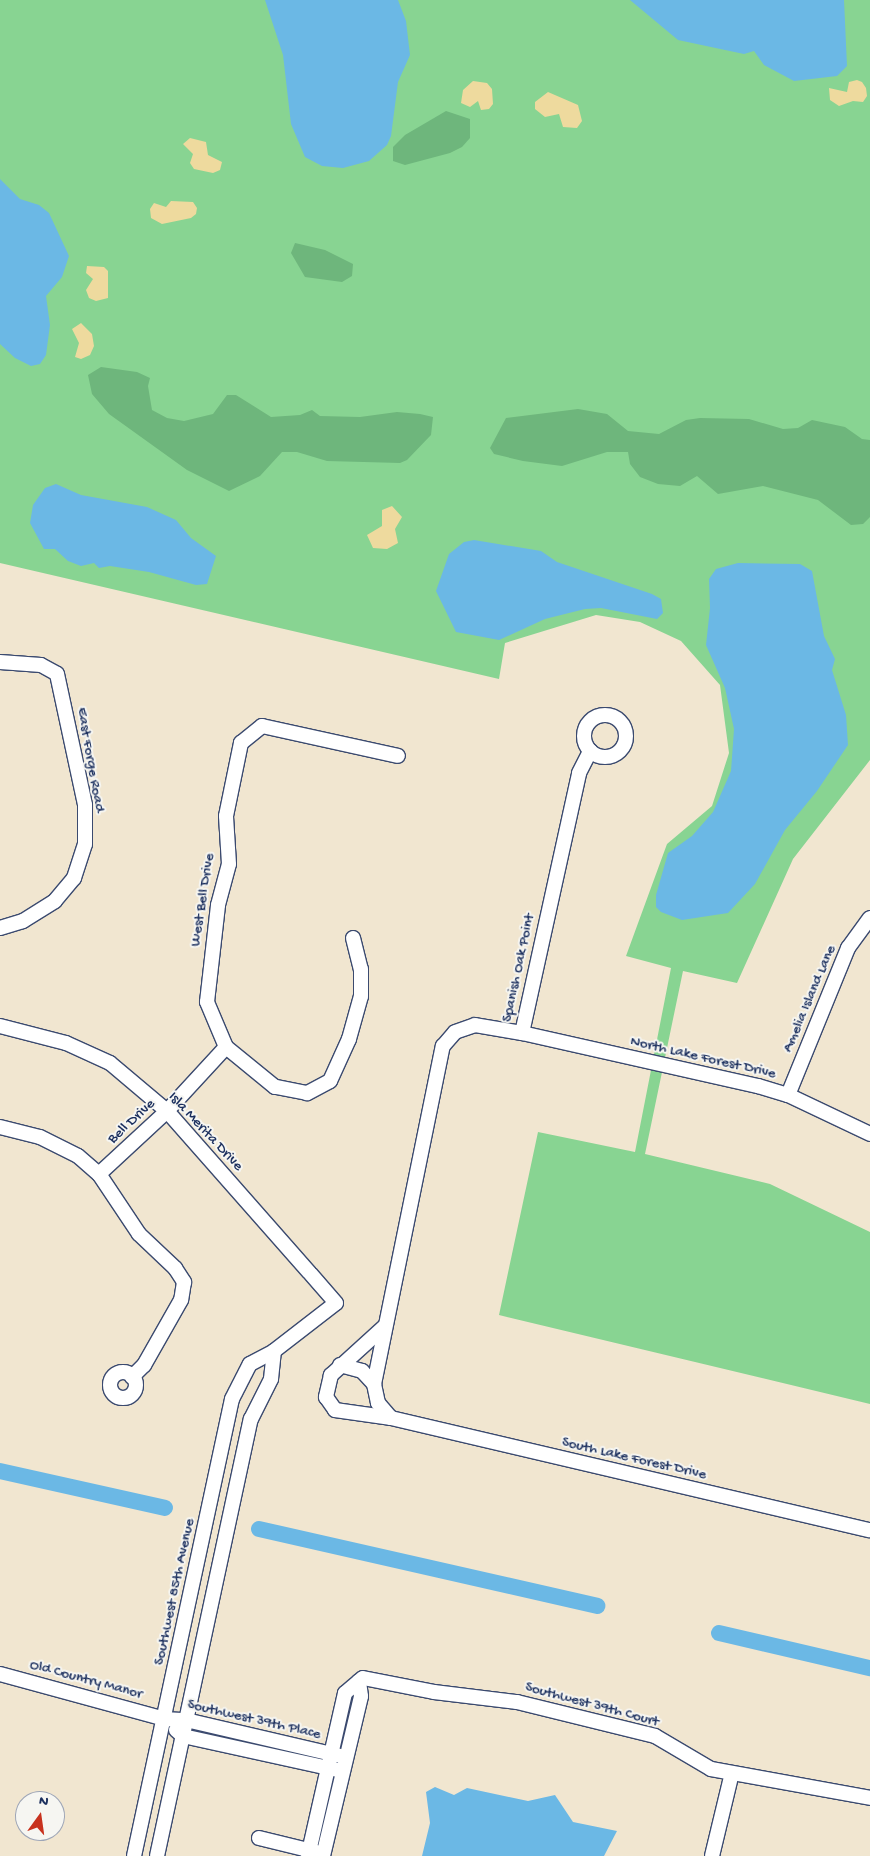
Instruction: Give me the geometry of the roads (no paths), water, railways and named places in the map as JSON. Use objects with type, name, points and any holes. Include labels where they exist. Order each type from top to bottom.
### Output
[{"type":"street","name":"East Forge Road","points":[[0,662],[41,665],[57,674],[85,805],[85,844],[74,878],[55,901],[23,921],[0,928]]},
{"type":"street","name":"West Bell Drive","points":[[226,1047],[207,1002],[218,905],[229,864],[226,816],[241,743],[262,726],[398,756]]},
{"type":"street","name":"Spanish Oak Point","points":[[391,1418],[384,1414],[378,1403],[374,1384],[443,1046],[455,1032],[475,1025],[522,1033],[579,773],[590,751]]},
{"type":"street","name":"Amelia Island Lane","points":[[788,1095],[848,948],[870,918]]},
{"type":"street","points":[[226,1047],[275,1087],[307,1093],[330,1081],[349,1039],[361,996],[362,969],[353,938]]},
{"type":"street","name":"Isla Merita Drive","points":[[0,1026],[66,1042],[110,1063],[167,1112],[336,1303]]},
{"type":"street","name":"North Lake Forest Drive","points":[[522,1033],[788,1095],[870,1134]]},
{"type":"street","name":"Bell Drive","points":[[99,1174],[167,1112],[226,1047]]},
{"type":"street","points":[[0,1128],[40,1137],[78,1156],[99,1174],[139,1234],[175,1268],[184,1282],[180,1300],[144,1365],[132,1377]]},
{"type":"street","name":"Southwest 85th Avenue","points":[[134,1856],[232,1400],[250,1364],[274,1351],[336,1303]]},
{"type":"street","points":[[384,1328],[340,1365],[331,1375],[326,1388],[329,1403],[335,1410],[391,1418]]},
{"type":"street","points":[[156,1856],[251,1419],[270,1379],[274,1351]]},
{"type":"street","points":[[340,1365],[362,1371],[374,1384]]},
{"type":"street","name":"South Lake Forest Drive","points":[[391,1418],[870,1530]]},
{"type":"street","name":"Old Country Manor","points":[[0,1674],[164,1719]]},
{"type":"street","name":"Southwest 39th Court","points":[[359,1680],[368,1678],[434,1692],[526,1704],[655,1736],[711,1769],[870,1798]]},
{"type":"street","points":[[316,1854],[329,1761],[345,1693],[359,1680]]},
{"type":"street","points":[[316,1854],[362,1696],[359,1680]]},
{"type":"street","name":"Southwest 39th Place","points":[[164,1719],[186,1720],[329,1761]]},
{"type":"street","name":"Southwest 39th Place","points":[[164,1719],[183,1736],[343,1764]]},
{"type":"street","points":[[712,1856],[732,1773]]},
{"type":"street","points":[[259,1838],[316,1854]]},
{"type":"water","points":[[265,0],[398,0],[406,21],[410,55],[398,82],[391,136],[387,145],[369,161],[343,168],[322,166],[305,157],[291,124],[283,55]]},
{"type":"water","points":[[630,0],[844,0],[847,66],[837,76],[794,81],[764,65],[754,51],[744,54],[678,40]]},
{"type":"water","points":[[0,179],[20,199],[39,205],[49,213],[69,256],[62,277],[46,296],[50,325],[46,355],[40,364],[31,366],[15,358],[0,344]]},
{"type":"water","points":[[56,484],[81,495],[147,507],[176,520],[191,538],[216,556],[207,584],[196,585],[149,572],[110,566],[99,568],[94,563],[81,566],[68,561],[55,549],[44,549],[30,523],[33,505],[45,488]]},
{"type":"water","points":[[474,540],[541,551],[557,562],[652,594],[661,599],[663,613],[657,619],[601,608],[585,609],[545,619],[499,640],[456,632],[436,591],[449,554],[464,542]]},
{"type":"water","points":[[738,563],[800,564],[812,571],[824,636],[835,659],[832,670],[846,715],[848,745],[817,791],[785,830],[755,884],[728,913],[682,920],[661,912],[656,907],[656,895],[668,853],[692,836],[713,812],[731,771],[734,729],[725,688],[706,645],[710,608],[709,579],[716,569]]},
{"type":"water","points":[[435,1787],[454,1795],[467,1788],[528,1801],[555,1795],[573,1822],[617,1831],[604,1856],[422,1856],[430,1823],[426,1792]]},
{"type":"waterway","points":[[0,1471],[165,1508]]},
{"type":"waterway","points":[[259,1529],[597,1606]]},
{"type":"waterway","points":[[719,1633],[870,1668]]}]
